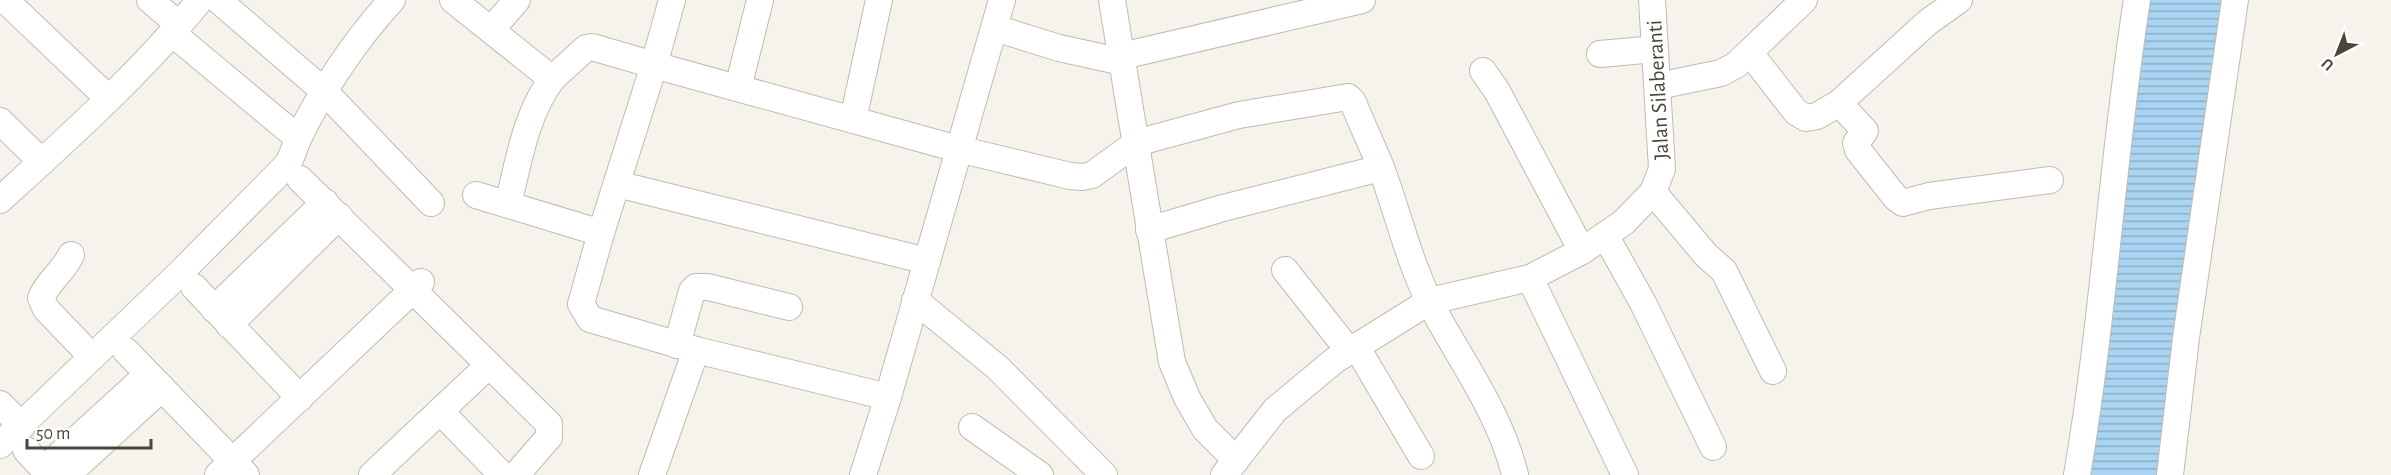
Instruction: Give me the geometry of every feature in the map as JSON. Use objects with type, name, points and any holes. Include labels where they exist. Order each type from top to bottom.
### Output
[{"type":"street","points":[[5,0],[108,98]]},
{"type":"street","points":[[150,0],[176,29],[298,138]]},
{"type":"street","points":[[0,200],[108,98],[176,29],[200,0]]},
{"type":"street","points":[[218,0],[325,92],[431,203]]},
{"type":"street","points":[[0,445],[24,438],[92,357],[180,273],[286,166],[292,157],[298,138],[325,92],[367,27],[392,0]]},
{"type":"street","points":[[453,0],[552,79]]},
{"type":"street","points":[[491,30],[517,0]]},
{"type":"street","points":[[672,0],[581,298],[586,315],[590,319],[686,347],[888,397]]},
{"type":"street","points":[[738,88],[760,0]]},
{"type":"street","points":[[853,120],[879,0]]},
{"type":"street","points":[[863,475],[888,397],[1002,0]]},
{"type":"street","points":[[1112,0],[1172,362],[1187,399],[1229,470]]},
{"type":"street","points":[[995,28],[1059,48],[1122,59],[1362,0]]},
{"type":"street","name":"Jalan Silaberanti","points":[[1229,470],[1275,410],[1335,360],[1430,301],[1530,278],[1582,251],[1624,222],[1653,192],[1662,169],[1652,0]]},
{"type":"street","points":[[1658,86],[1721,73],[1736,65],[1804,0]]},
{"type":"street","points":[[1750,53],[1796,112],[1806,118],[1817,116],[1839,103],[1928,22],[1959,0]]},
{"type":"street","points":[[2077,475],[2090,399],[2125,75],[2137,0]]},
{"type":"street","points":[[2170,475],[2235,0]]},
{"type":"street","points":[[508,204],[528,125],[539,99],[552,79],[586,48],[592,47],[958,148],[1082,177],[1092,175],[1136,143],[1239,115],[1343,97],[1351,98],[1381,168],[1406,244],[1430,301],[1477,386],[1510,456],[1515,475]]},
{"type":"street","points":[[1600,54],[1655,49]]},
{"type":"street","points":[[1483,71],[1497,91],[1582,251]]},
{"type":"street","points":[[1839,103],[1865,131],[1856,143],[1858,150],[1896,198],[1903,203],[1941,194],[2050,180]]},
{"type":"street","points":[[0,121],[42,162]]},
{"type":"street","points":[[1149,230],[1223,208],[1381,168]]},
{"type":"street","points":[[300,179],[417,286],[488,366],[549,424],[549,437],[516,475]]},
{"type":"street","points":[[617,184],[927,261]]},
{"type":"street","points":[[1653,192],[1706,255],[1724,271],[1773,370]]},
{"type":"street","points":[[476,195],[600,232]]},
{"type":"street","points":[[222,316],[332,209]]},
{"type":"street","points":[[1605,236],[1642,303],[1713,447]]},
{"type":"street","points":[[71,255],[67,265],[49,283],[40,298],[46,309],[92,357]]},
{"type":"street","points":[[1286,270],[1353,349],[1421,456]]},
{"type":"street","points":[[1530,278],[1625,475]]},
{"type":"street","points":[[126,351],[232,470],[300,398],[417,286]]},
{"type":"street","points":[[652,475],[686,347],[692,291],[696,287],[708,286],[789,307]]},
{"type":"street","points":[[194,287],[300,398]]},
{"type":"street","points":[[915,300],[998,368],[1076,444],[1089,462],[1104,475]]},
{"type":"street","points":[[375,474],[488,366]]},
{"type":"street","points":[[0,404],[53,473],[155,381]]},
{"type":"street","points":[[440,411],[502,475]]},
{"type":"street","points":[[972,427],[1040,475]]},
{"type":"water","points":[[2145,0],[2223,0],[2162,475],[2084,475]]}]
